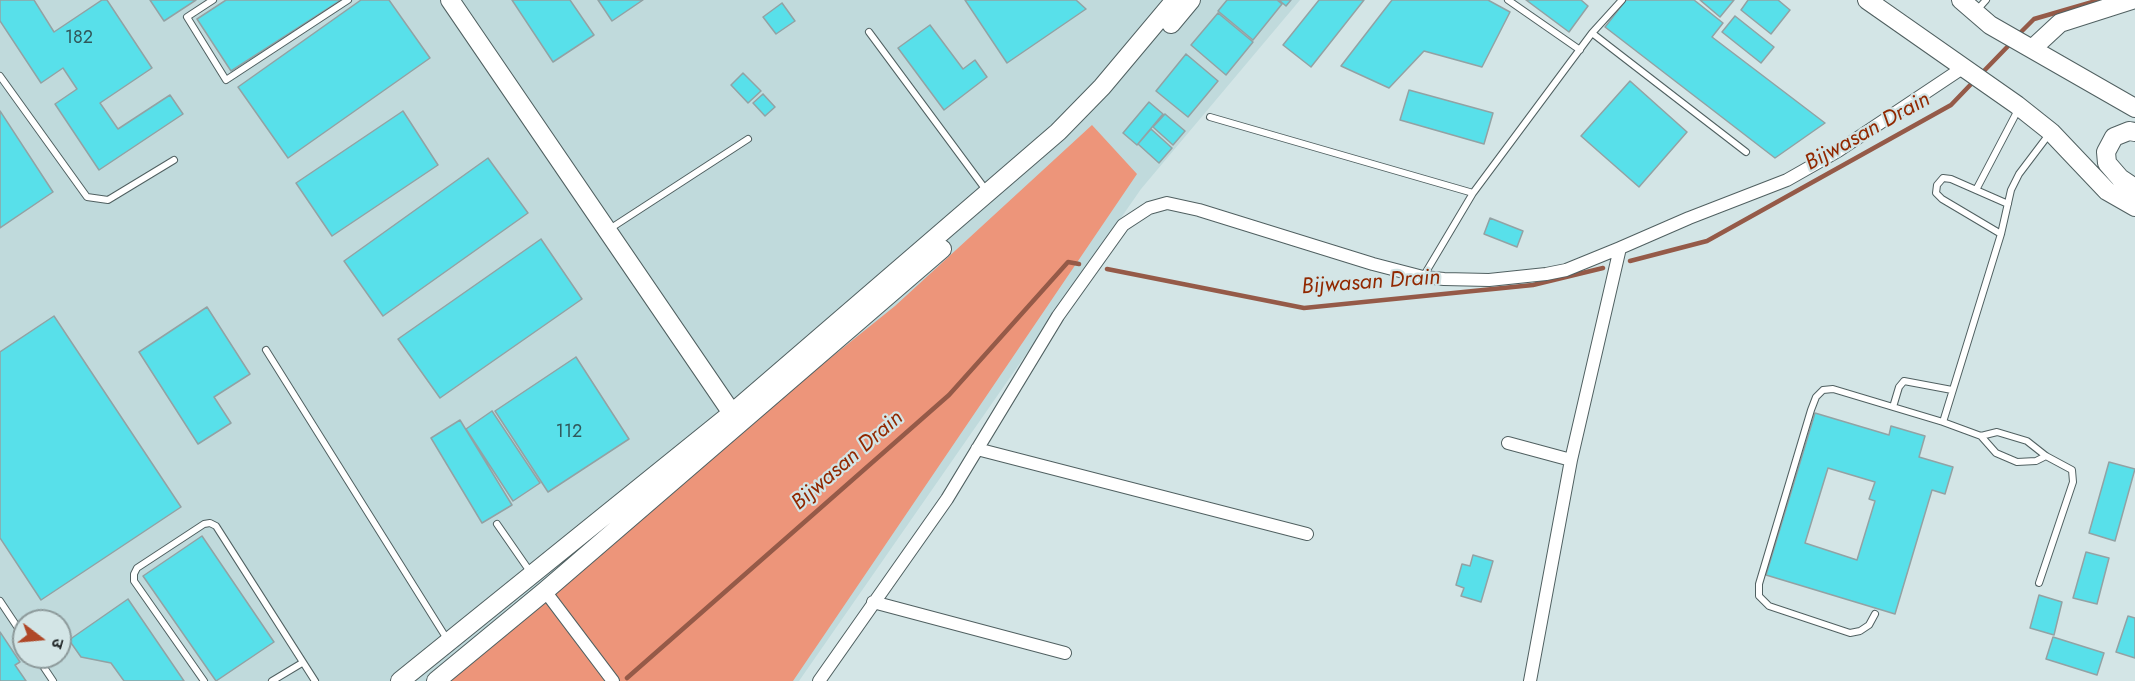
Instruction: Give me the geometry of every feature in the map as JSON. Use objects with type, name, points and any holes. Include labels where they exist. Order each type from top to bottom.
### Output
[{"type":"street","points":[[450,0],[736,418]]},
{"type":"street","points":[[436,681],[545,591],[1080,112],[1175,0]]},
{"type":"street","points":[[400,681],[532,574],[736,418],[1104,105],[1191,0]]},
{"type":"street","points":[[1867,0],[2019,107],[2051,132],[2107,190],[2135,207]]},
{"type":"street","points":[[1961,0],[1981,6],[1990,26],[2135,108]]},
{"type":"street","points":[[2029,47],[2060,23],[2132,0]]},
{"type":"street","points":[[819,681],[914,547],[1058,316],[1123,225],[1149,208],[1167,203],[1199,210],[1373,264],[1424,277],[1489,280],[1521,278],[1566,270],[1787,180],[1968,70]]},
{"type":"street","points":[[2135,132],[2129,131],[2114,137],[2106,152],[2107,164],[2120,178],[2135,188]]},
{"type":"street","points":[[1530,681],[1571,460],[1620,248]]},
{"type":"street","points":[[1508,443],[1571,460]]},
{"type":"street","points":[[977,449],[1307,534]]},
{"type":"street","points":[[545,591],[613,681]]},
{"type":"street","points":[[873,602],[1065,653]]},
{"type":"lane","points":[[213,0],[187,17],[226,80],[348,0]]},
{"type":"lane","points":[[1508,0],[1580,50]]},
{"type":"lane","points":[[1424,277],[1473,193],[1592,33],[1622,0]]},
{"type":"lane","points":[[869,32],[988,192]]},
{"type":"lane","points":[[1592,33],[1746,152]]},
{"type":"lane","points":[[0,76],[87,197],[108,200],[174,160]]},
{"type":"lane","points":[[1976,190],[2019,107]]},
{"type":"lane","points":[[1210,117],[1473,193]]},
{"type":"lane","points":[[1943,422],[2019,174],[2051,132]]},
{"type":"lane","points":[[608,231],[748,139]]},
{"type":"lane","points":[[2001,234],[1936,193],[1937,185],[1943,178],[1951,179],[2008,204]]},
{"type":"lane","points":[[266,351],[449,642]]},
{"type":"lane","points":[[1893,407],[1899,387],[1904,381],[1952,390]]},
{"type":"lane","points":[[1875,614],[1869,626],[1850,633],[1769,606],[1759,596],[1759,584],[1816,397],[1823,390],[1833,389],[1943,422],[1981,436],[1996,453],[2017,462],[2036,461],[2046,456]]},
{"type":"lane","points":[[1981,436],[1997,432],[2027,441],[2046,456],[2068,467],[2074,476],[2039,583]]},
{"type":"lane","points":[[204,681],[134,581],[137,568],[204,524],[216,526],[315,681]]},
{"type":"lane","points":[[497,524],[532,574]]},
{"type":"lane","points":[[0,601],[12,619]]},
{"type":"lane","points":[[272,681],[302,663]]},
{"type":"shaded area","points":[[0,0],[1300,0],[1141,189],[799,681],[0,681]]},
{"type":"shaded area","points":[[1092,125],[1137,174],[793,681],[429,681],[895,306]]},
{"type":"building","points":[[0,0],[34,0],[54,32],[102,0],[107,0],[152,68],[100,103],[118,129],[170,95],[183,114],[99,170],[55,104],[77,89],[63,68],[41,83],[0,21]]},
{"type":"building","points":[[150,0],[196,0],[164,21]]},
{"type":"building","points":[[226,0],[341,0],[231,71],[197,19]]},
{"type":"building","points":[[361,0],[389,0],[430,58],[288,158],[238,87]]},
{"type":"building","points":[[512,0],[570,0],[594,35],[553,62]]},
{"type":"building","points":[[598,0],[643,0],[612,21]]},
{"type":"building","points":[[965,0],[1076,0],[1086,9],[1007,63]]},
{"type":"building","points":[[1227,0],[1277,0],[1282,4],[1253,40],[1218,11]]},
{"type":"building","points":[[1279,0],[1291,0],[1286,6]]},
{"type":"building","points":[[1319,0],[1364,0],[1311,67],[1283,45]]},
{"type":"building","points":[[1392,0],[1488,0],[1510,12],[1482,67],[1424,51],[1389,88],[1341,66]]},
{"type":"building","points":[[1526,0],[1581,0],[1588,6],[1569,32]]},
{"type":"building","points":[[1626,0],[1694,0],[1723,23],[1712,37],[1825,123],[1775,158],[1605,27]]},
{"type":"building","points":[[1700,0],[1734,0],[1720,17]]},
{"type":"building","points":[[1748,0],[1778,0],[1790,10],[1771,34],[1741,10]]},
{"type":"building","points":[[782,3],[795,21],[776,34],[763,17]]},
{"type":"building","points":[[1218,13],[1253,42],[1226,75],[1191,45]]},
{"type":"building","points":[[1735,16],[1774,47],[1761,63],[1722,32]]},
{"type":"building","points":[[930,25],[963,69],[975,60],[987,77],[944,110],[898,48]]},
{"type":"building","points":[[1186,54],[1218,81],[1188,117],[1156,91]]},
{"type":"building","points":[[743,73],[761,91],[748,103],[731,85]]},
{"type":"building","points":[[1630,81],[1687,132],[1639,187],[1581,136]]},
{"type":"building","points":[[1409,90],[1493,113],[1484,144],[1400,120]]},
{"type":"building","points":[[763,94],[775,107],[765,116],[753,103]]},
{"type":"building","points":[[1149,102],[1163,114],[1137,145],[1123,133]]},
{"type":"building","points":[[0,111],[53,192],[0,228]]},
{"type":"building","points":[[403,111],[438,165],[332,236],[296,183]]},
{"type":"building","points":[[1165,114],[1185,131],[1173,145],[1153,127]]},
{"type":"building","points":[[1151,129],[1172,148],[1159,163],[1138,144]]},
{"type":"building","points":[[488,158],[528,213],[383,316],[344,261]]},
{"type":"building","points":[[1490,218],[1523,231],[1517,247],[1484,234]]},
{"type":"building","points":[[541,239],[582,299],[440,398],[398,339]]},
{"type":"building","points":[[207,307],[250,374],[214,397],[231,423],[198,444],[139,352]]},
{"type":"building","points":[[54,316],[181,507],[41,600],[0,538],[0,352]]},
{"type":"building","points":[[576,357],[629,439],[548,492],[495,411]]},
{"type":"building","points":[[492,411],[540,483],[513,501],[466,429]]},
{"type":"building","points":[[1815,413],[1889,435],[1891,426],[1925,436],[1919,457],[1953,467],[1945,494],[1932,490],[1895,614],[1766,575]],"holes":[[[1828,468],[1875,482],[1869,499],[1875,501],[1857,560],[1805,543]]]},
{"type":"building","points":[[460,420],[512,505],[482,523],[431,438]]},
{"type":"building","points":[[2109,462],[2135,469],[2115,541],[2089,533]]},
{"type":"building","points":[[202,536],[274,642],[216,681],[143,576]]},
{"type":"building","points":[[2086,552],[2109,558],[2097,604],[2073,598]]},
{"type":"building","points":[[1473,555],[1493,561],[1481,602],[1461,596],[1464,588],[1456,585],[1462,564],[1470,566]]},
{"type":"building","points":[[2039,595],[2062,602],[2054,635],[2030,628]]},
{"type":"building","points":[[128,599],[184,681],[124,681],[111,663],[81,657],[72,644],[72,638]]},
{"type":"building","points":[[2128,616],[2135,618],[2135,658],[2116,652]]},
{"type":"building","points":[[0,632],[12,650],[12,669],[18,669],[26,681],[0,681]]},
{"type":"building","points":[[2053,637],[2104,653],[2097,675],[2046,659]]},
{"type":"waterway","name":"Bijwasan Drain","points":[[2018,35],[2034,19],[2099,0]]},
{"type":"waterway","name":"Bijwasan Drain","points":[[1981,74],[2012,42]]},
{"type":"waterway","name":"Bijwasan Drain","points":[[1630,261],[1707,241],[1951,105],[1975,80]]},
{"type":"waterway","name":"Bijwasan Drain","points":[[627,678],[949,395],[1068,262],[1079,264]]},
{"type":"waterway","name":"Bijwasan Drain","points":[[1107,269],[1304,308],[1533,285],[1603,268]]}]
